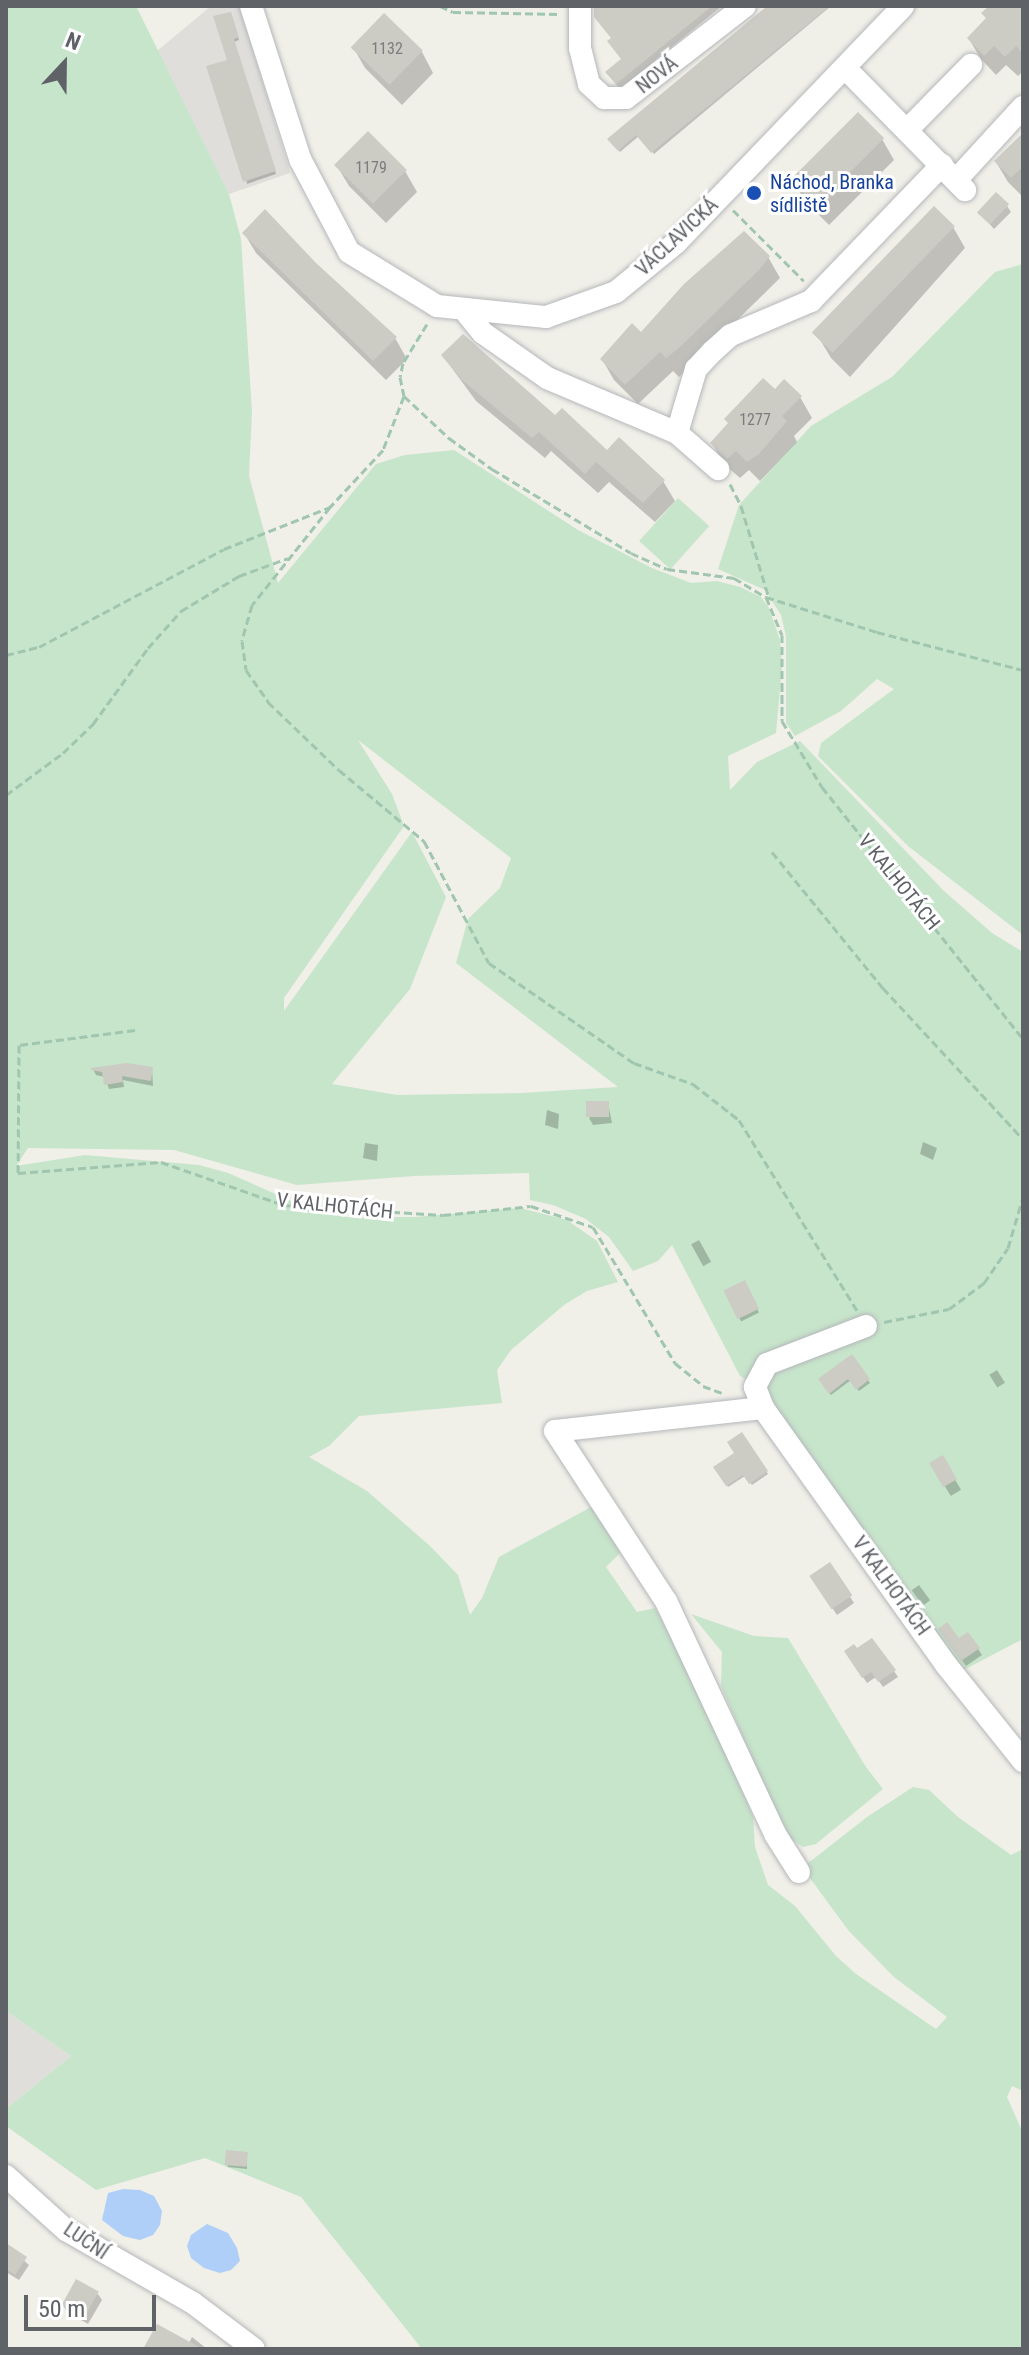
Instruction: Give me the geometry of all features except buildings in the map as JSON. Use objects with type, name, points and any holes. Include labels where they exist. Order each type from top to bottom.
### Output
[{"type":"street","name":"NOVÁ","points":[[579,10],[580,48],[589,84],[604,98],[626,98],[745,6]]},
{"type":"street","name":"VÁCLAVICKÁ","points":[[253,12],[300,159],[349,252],[437,306],[471,306],[546,317],[616,292],[676,243],[846,69],[903,6]]},
{"type":"street","points":[[908,129],[971,65]]},
{"type":"street","points":[[846,69],[954,178]]},
{"type":"street","points":[[677,433],[696,369],[713,351],[731,335],[811,301],[954,178],[1023,107]]},
{"type":"street","points":[[471,306],[483,333],[547,378],[677,433],[718,469]]},
{"type":"street","points":[[799,1872],[775,1834],[666,1601],[555,1431],[763,1408],[755,1387],[767,1364],[866,1326]]},
{"type":"street","name":"V KALHOTÁCH","points":[[763,1408],[947,1666],[1023,1761]]},
{"type":"street","name":"LUČNÍ","points":[[6,2176],[66,2230],[193,2303],[254,2349]]},
{"type":"path","points":[[440,6],[453,12],[579,10]]},
{"type":"path","points":[[720,198],[806,284]]},
{"type":"path","points":[[437,306],[403,363],[400,377],[404,396],[383,450],[330,507],[307,540],[289,557],[252,605],[242,641],[246,670],[268,702],[375,803],[424,841],[489,963],[634,1063],[693,1084],[739,1120],[866,1326],[949,1309],[984,1283],[1008,1248],[1023,1197]]},
{"type":"path","points":[[404,396],[449,438],[492,469],[631,553],[667,569],[734,578],[768,597],[877,632],[1023,670]]},
{"type":"path","points":[[718,469],[741,506],[768,597]]},
{"type":"path","points":[[6,655],[39,647],[224,549],[330,507]]},
{"type":"path","points":[[6,795],[63,753],[93,724],[148,648],[181,611],[239,576],[289,557]]},
{"type":"path","name":"V KALHOTÁCH","points":[[768,597],[782,635],[782,721],[822,787],[1023,1039]]},
{"type":"path","points":[[772,852],[883,988],[1023,1139]]},
{"type":"path","name":"V KALHOTÁCH","points":[[135,1030],[19,1045],[18,1173],[161,1162],[284,1205],[443,1215],[531,1206],[593,1227],[675,1363],[703,1386],[733,1397]]},
{"type":"shaded area","points":[[211,6],[240,6],[290,173],[229,194],[157,51]]},
{"type":"shaded area","points":[[6,2011],[71,2056],[6,2109]]},
{"type":"green space","points":[[6,6],[136,6],[229,194],[241,239],[252,412],[249,476],[278,583],[376,464],[405,455],[454,450],[578,530],[652,568],[691,583],[717,581],[761,597],[769,608],[780,640],[782,667],[776,733],[728,756],[730,790],[757,762],[800,741],[944,891],[992,933],[1023,952],[1023,1639],[956,1674],[761,1388],[740,1376],[672,1245],[658,1261],[633,1271],[609,1237],[586,1219],[553,1205],[530,1200],[529,1173],[414,1176],[297,1185],[174,1150],[28,1148],[16,1166],[85,1155],[199,1165],[228,1173],[314,1211],[346,1217],[415,1217],[520,1208],[567,1220],[597,1241],[618,1282],[587,1291],[564,1305],[511,1350],[497,1370],[502,1403],[359,1416],[329,1446],[309,1457],[367,1491],[430,1546],[458,1575],[470,1615],[482,1598],[499,1557],[593,1506],[621,1552],[606,1567],[637,1612],[655,1608],[698,1687],[753,1817],[755,1847],[768,1885],[795,1906],[836,1956],[856,1974],[936,2029],[947,2017],[894,1977],[848,1930],[807,1874],[807,1864],[867,1817],[913,1787],[929,1790],[958,1817],[1011,1855],[1023,1849],[1023,2091],[1012,2086],[1007,2097],[1023,2133],[1023,2349],[422,2349],[301,2197],[205,2158],[96,2190],[6,2126],[6,2109],[71,2056],[6,2011]],"holes":[[[358,740],[511,858],[500,888],[468,919],[456,963],[618,1087],[521,1093],[397,1095],[332,1084],[410,989],[446,897],[412,832],[284,1011],[284,998],[404,826],[392,794]]]},
{"type":"green space","points":[[1023,264],[1023,935],[908,846],[818,756],[821,743],[894,689],[877,679],[841,711],[795,736],[786,723],[786,636],[781,615],[765,590],[718,569],[739,505],[811,426],[892,377],[995,272]]},
{"type":"green space","points":[[678,498],[709,526],[670,569],[639,541]]},
{"type":"green space","points":[[691,1614],[754,1636],[788,1638],[866,1767],[883,1789],[816,1844],[803,1847],[785,1835],[721,1686],[722,1652]]},
{"type":"water","points":[[123,2189],[140,2190],[154,2196],[162,2211],[160,2225],[153,2235],[140,2240],[123,2236],[102,2220],[108,2193]]},
{"type":"water","points":[[207,2224],[228,2233],[237,2248],[240,2261],[231,2270],[220,2273],[204,2268],[191,2258],[187,2246],[191,2235]]},
{"type":"place","name":"Náchod, Branka sídliště","points":[[754,193]]}]
